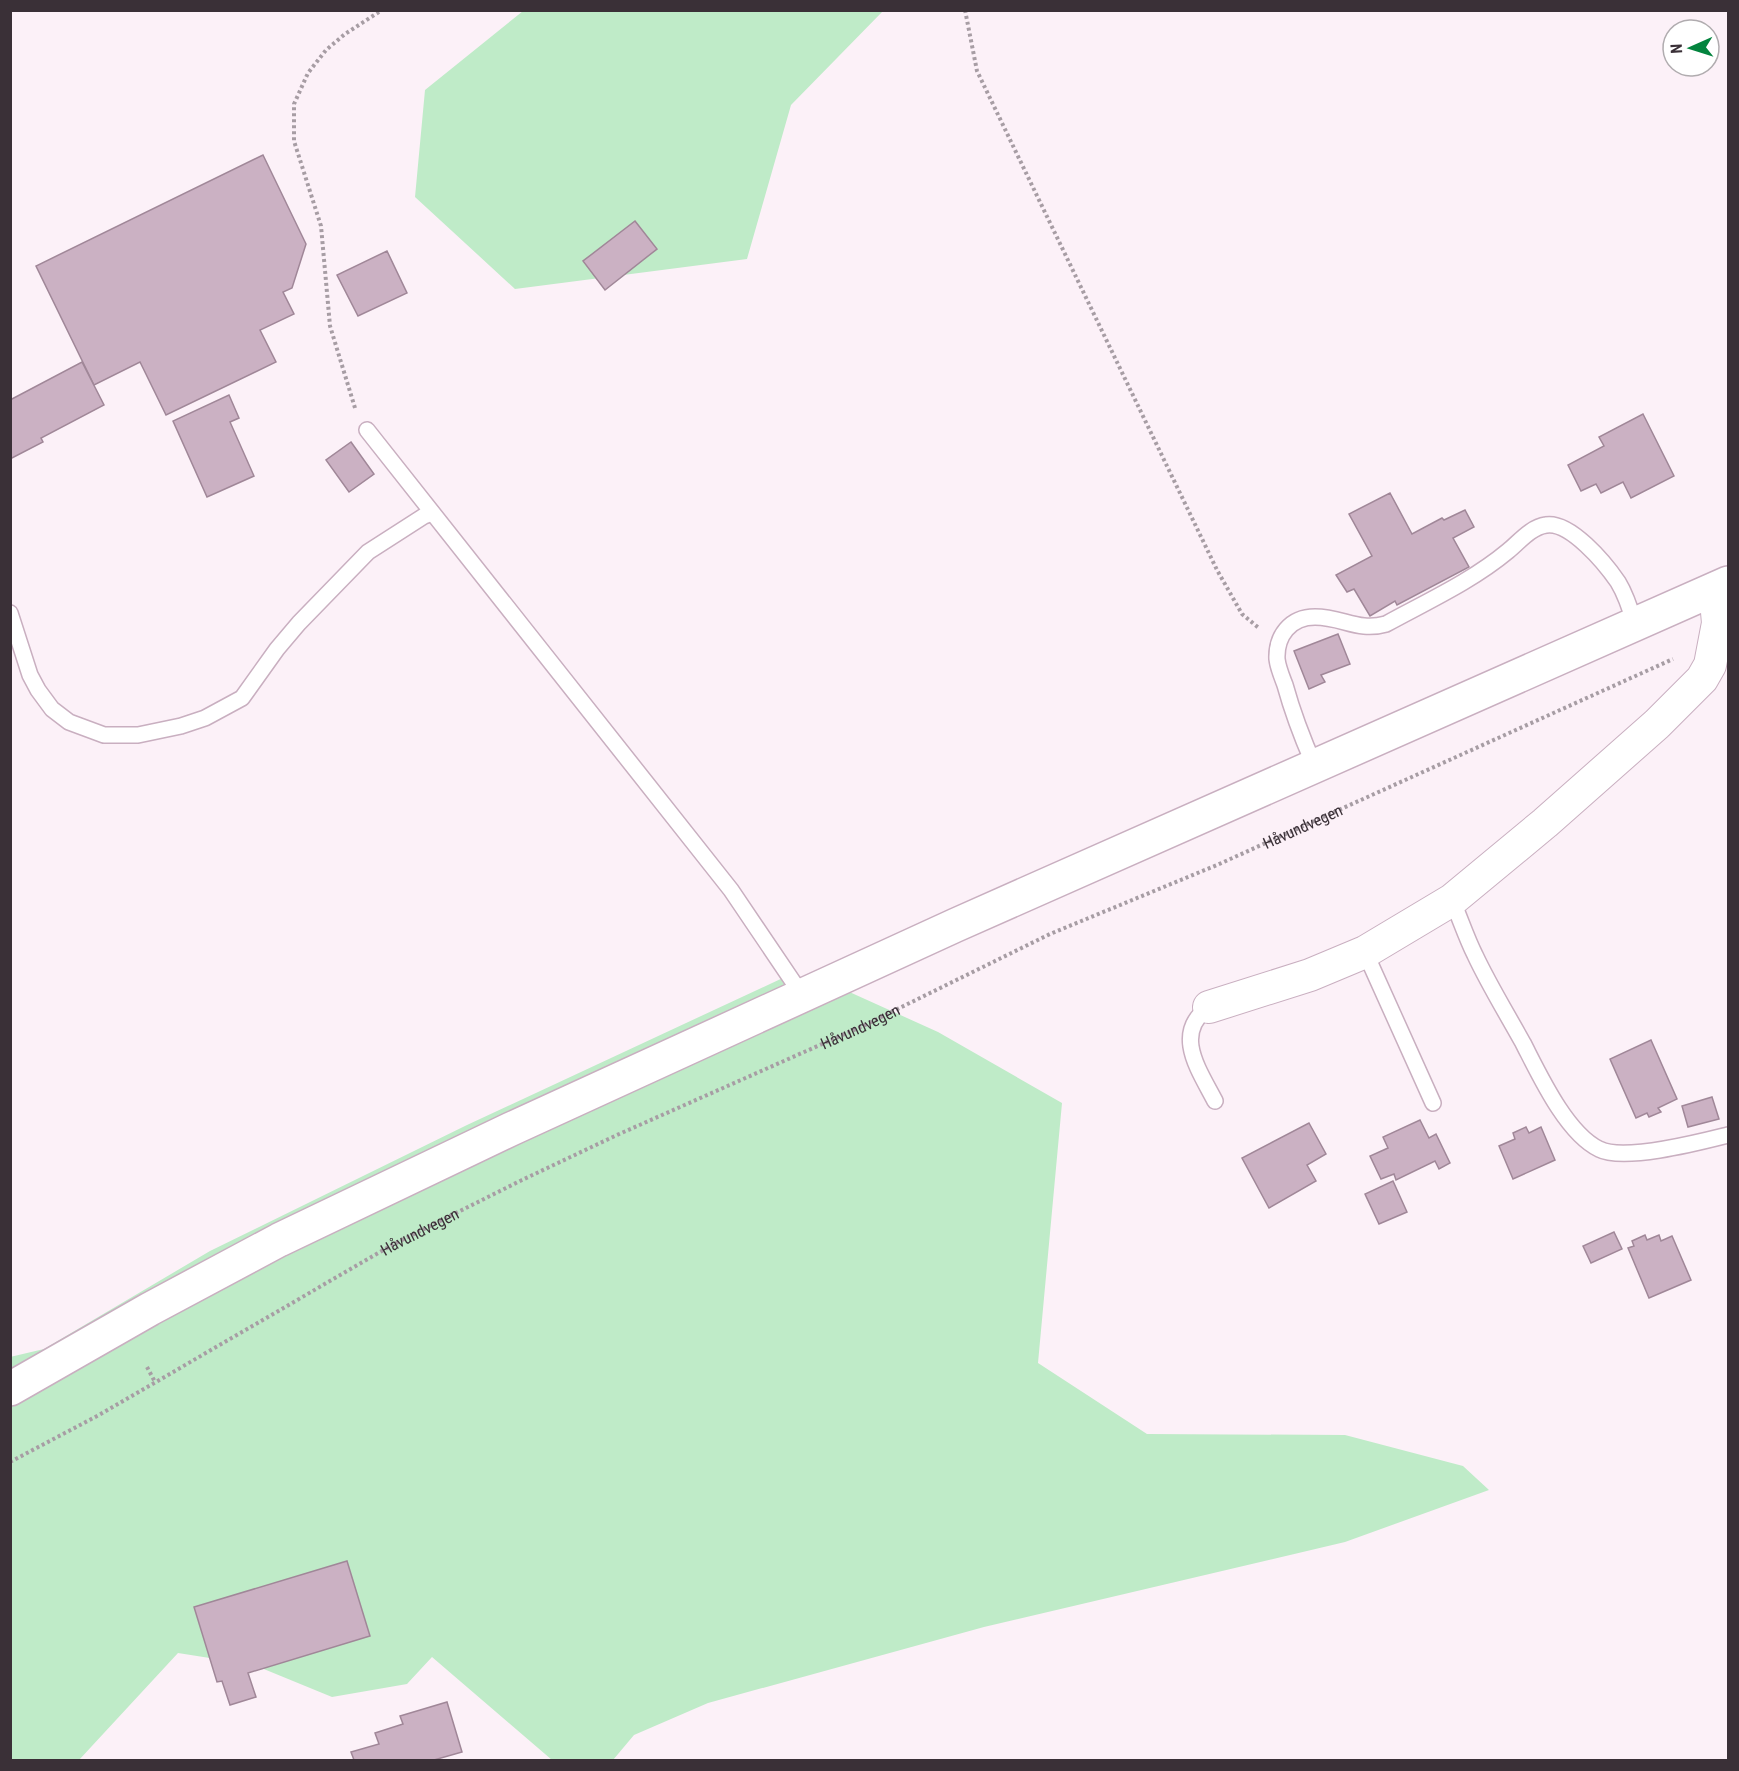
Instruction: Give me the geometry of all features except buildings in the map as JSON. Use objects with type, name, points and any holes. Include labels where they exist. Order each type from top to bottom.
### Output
[{"type":"main road","points":[[10,1389],[150,1309],[279,1240],[510,1129],[956,925],[1722,586]]},
{"type":"street","points":[[1209,1007],[1310,975],[1365,952],[1452,900],[1545,823],[1702,679],[1710,665],[1722,586]]},
{"type":"lane","points":[[367,430],[731,890],[802,995]]},
{"type":"lane","points":[[10,613],[30,675],[52,709],[69,722],[105,735],[138,735],[181,726],[205,718],[242,698],[299,623],[368,552],[432,513]]},
{"type":"lane","points":[[1315,767],[1299,731],[1277,661],[1278,644],[1284,630],[1295,622],[1310,617],[1329,617],[1362,627],[1374,628],[1386,624],[1488,568],[1536,527],[1558,525],[1569,530],[1584,543],[1618,582],[1635,625]]},
{"type":"lane","points":[[1452,900],[1475,955],[1549,1092],[1582,1137],[1599,1149],[1615,1154],[1655,1151],[1728,1135]]},
{"type":"lane","points":[[1365,952],[1433,1103]]},
{"type":"lane","points":[[1209,1007],[1198,1015],[1189,1035],[1193,1059],[1215,1101]]},
{"type":"path","points":[[367,430],[356,410],[330,326],[321,226],[294,141],[294,104],[308,73],[326,50],[345,34],[382,10]]},
{"type":"path","points":[[965,10],[977,71],[1217,570],[1242,614],[1278,644]]},
{"type":"path","name":"Håvundvegen","points":[[10,1462],[99,1415],[392,1245],[532,1174],[865,1025],[1050,934],[1217,864],[1714,641]]},
{"type":"path","points":[[147,1367],[155,1382]]},
{"type":"green space","points":[[523,11],[883,11],[791,105],[747,259],[515,289],[415,197],[425,90]]},
{"type":"green space","points":[[787,976],[845,990],[938,1032],[1062,1103],[1038,1363],[1147,1434],[1345,1435],[1463,1466],[1489,1490],[1345,1542],[984,1627],[708,1703],[634,1735],[613,1760],[552,1760],[432,1657],[407,1684],[332,1697],[254,1665],[178,1653],[79,1760],[11,1760],[10,1357],[44,1349],[210,1251],[467,1125]]}]
